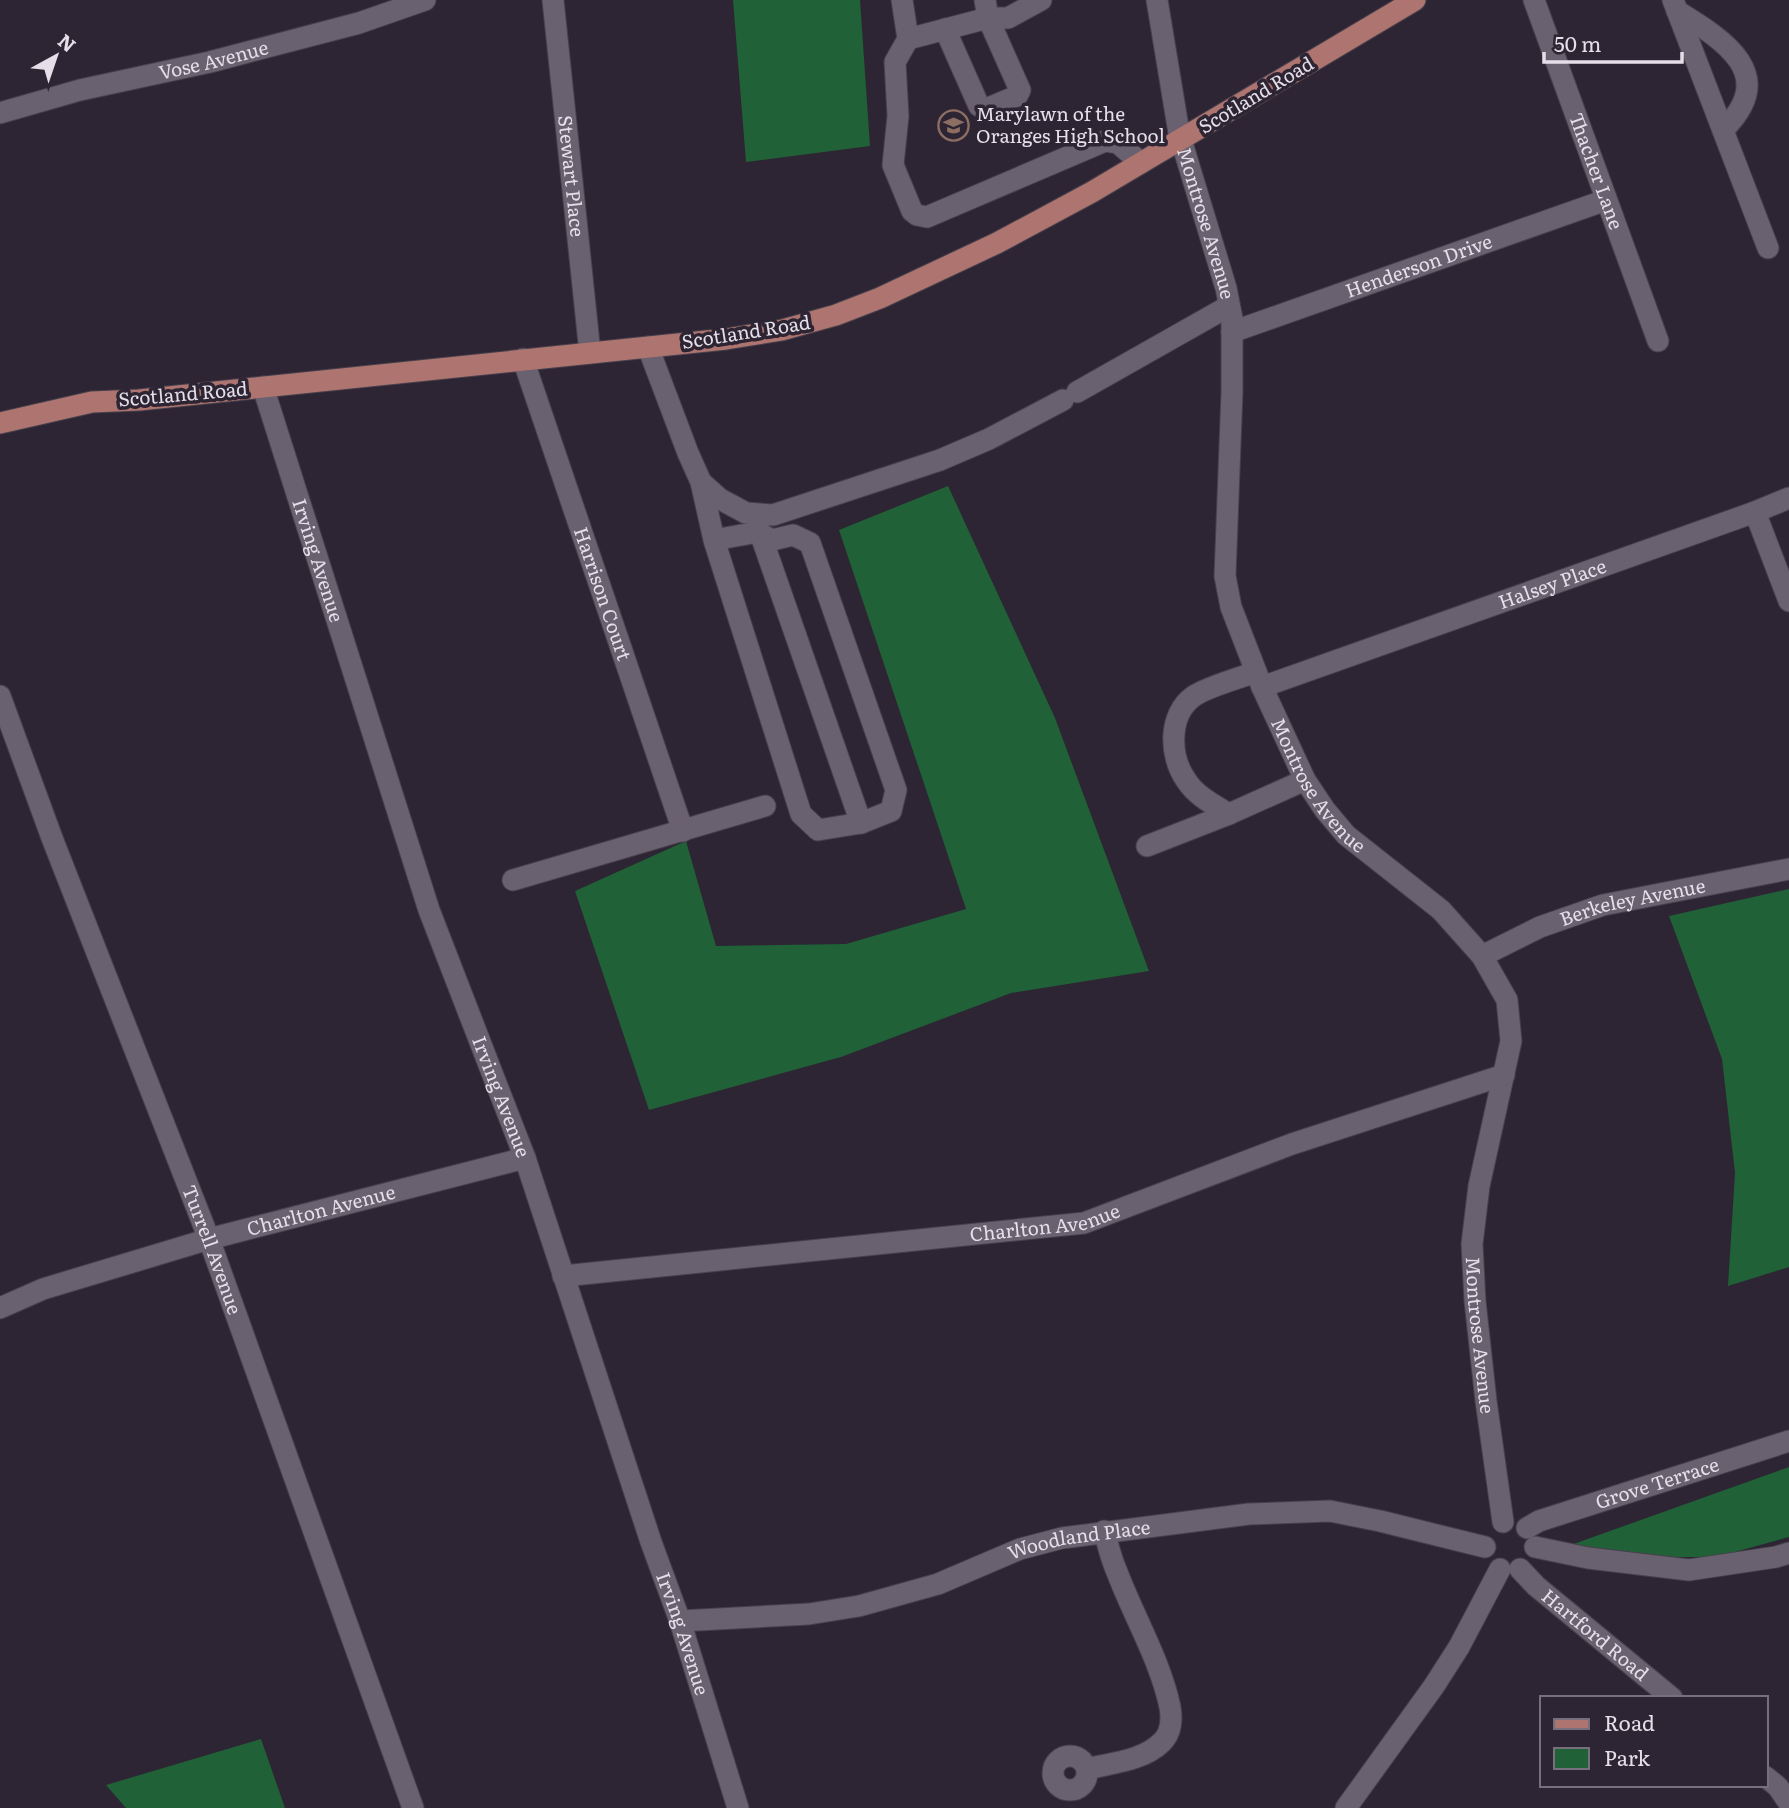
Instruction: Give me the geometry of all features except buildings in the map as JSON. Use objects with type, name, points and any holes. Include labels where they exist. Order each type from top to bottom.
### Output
[{"type":"main road","name":"Scotland Road","points":[[0,423],[92,402],[139,400],[648,347],[782,330],[836,315],[891,293],[997,243],[1141,163],[1415,0]]},
{"type":"street","name":"Vose Avenue","points":[[0,113],[79,90],[210,62],[346,27],[425,0]]},
{"type":"street","name":"Stewart Place","points":[[553,0],[590,353]]},
{"type":"street","points":[[902,0],[908,39],[895,62],[898,116],[893,165],[912,211],[917,215],[927,216],[1105,141],[1118,143],[1141,163]]},
{"type":"street","points":[[908,39],[945,29],[986,9],[1008,18],[1041,0]]},
{"type":"street","name":"Montrose Avenue","points":[[1157,0],[1181,139],[1229,306],[1232,392],[1225,576],[1231,607],[1259,680],[1305,780],[1346,835],[1441,910],[1482,956],[1507,1000],[1511,1041],[1479,1186],[1472,1244],[1483,1374],[1503,1522]]},
{"type":"street","name":"Thacher Lane","points":[[1534,0],[1658,341]]},
{"type":"street","points":[[1675,6],[1768,248]]},
{"type":"street","points":[[1675,6],[1732,48],[1744,70],[1747,93],[1738,115],[1723,130]]},
{"type":"street","points":[[945,29],[979,106],[986,109],[1017,96],[1020,90],[986,9]]},
{"type":"street","name":"Henderson Drive","points":[[1232,332],[1606,200]]},
{"type":"street","points":[[762,529],[773,515],[940,460],[989,439],[1229,306]]},
{"type":"street","points":[[648,347],[701,482],[714,540],[801,814],[818,830],[861,823],[891,811],[896,790],[810,543],[762,529],[714,540]]},
{"type":"street","name":"Harrison Court","points":[[523,359],[683,831]]},
{"type":"street","name":"Irving Avenue","points":[[263,387],[429,910],[525,1158],[651,1542],[680,1621],[738,1808]]},
{"type":"street","points":[[701,482],[720,499],[746,513],[762,529],[861,823]]},
{"type":"street","name":"Halsey Place","points":[[1259,680],[1755,512],[1789,498]]},
{"type":"street","points":[[1755,512],[1789,601]]},
{"type":"street","points":[[1229,814],[1201,796],[1186,781],[1176,755],[1175,719],[1194,695],[1259,680]]},
{"type":"street","name":"Turrell Avenue","points":[[0,696],[52,838],[209,1239],[413,1808]]},
{"type":"street","points":[[1147,846],[1305,780]]},
{"type":"street","points":[[513,880],[765,806]]},
{"type":"street","name":"Berkeley Avenue","points":[[1482,956],[1540,927],[1603,905],[1789,869]]},
{"type":"street","name":"Charlton Avenue","points":[[563,1276],[1084,1223],[1292,1144],[1504,1075]]},
{"type":"street","name":"Charlton Avenue","points":[[0,1308],[43,1289],[209,1239],[525,1158]]},
{"type":"street","name":"Grove Terrace","points":[[1531,1537],[1539,1521],[1789,1441]]},
{"type":"street","name":"Woodland Place","points":[[680,1621],[809,1614],[859,1606],[938,1584],[1020,1549],[1062,1538],[1249,1514],[1330,1511],[1485,1546]]},
{"type":"street","points":[[1510,1569],[1489,1560],[1485,1546],[1490,1531],[1503,1522],[1520,1523],[1531,1537],[1588,1558],[1689,1570],[1776,1557],[1789,1552]]},
{"type":"street","points":[[1087,1769],[1140,1756],[1153,1749],[1163,1741],[1171,1721],[1170,1708],[1154,1657],[1116,1570],[1104,1531]]},
{"type":"street","points":[[1346,1808],[1434,1686],[1510,1569],[1531,1560],[1531,1537]]},
{"type":"street","name":"Hartford Road","points":[[1510,1569],[1536,1586],[1670,1696]]},
{"type":"street","points":[[1768,1779],[1779,1787],[1789,1803]]},
{"type":"green space","points":[[733,0],[860,0],[870,146],[746,162]]},
{"type":"green space","points":[[948,486],[1055,718],[1149,971],[1011,993],[841,1057],[649,1110],[575,891],[686,841],[716,946],[846,944],[966,909],[839,530]]},
{"type":"green space","points":[[1789,889],[1789,1267],[1728,1286],[1735,1173],[1722,1059],[1669,916]]},
{"type":"green space","points":[[1789,1467],[1789,1537],[1717,1557],[1649,1557],[1568,1546]]},
{"type":"green space","points":[[261,1739],[285,1808],[126,1808],[106,1785]]},
{"type":"place","name":"Marylawn of the Oranges High School","points":[[953,125]]}]
